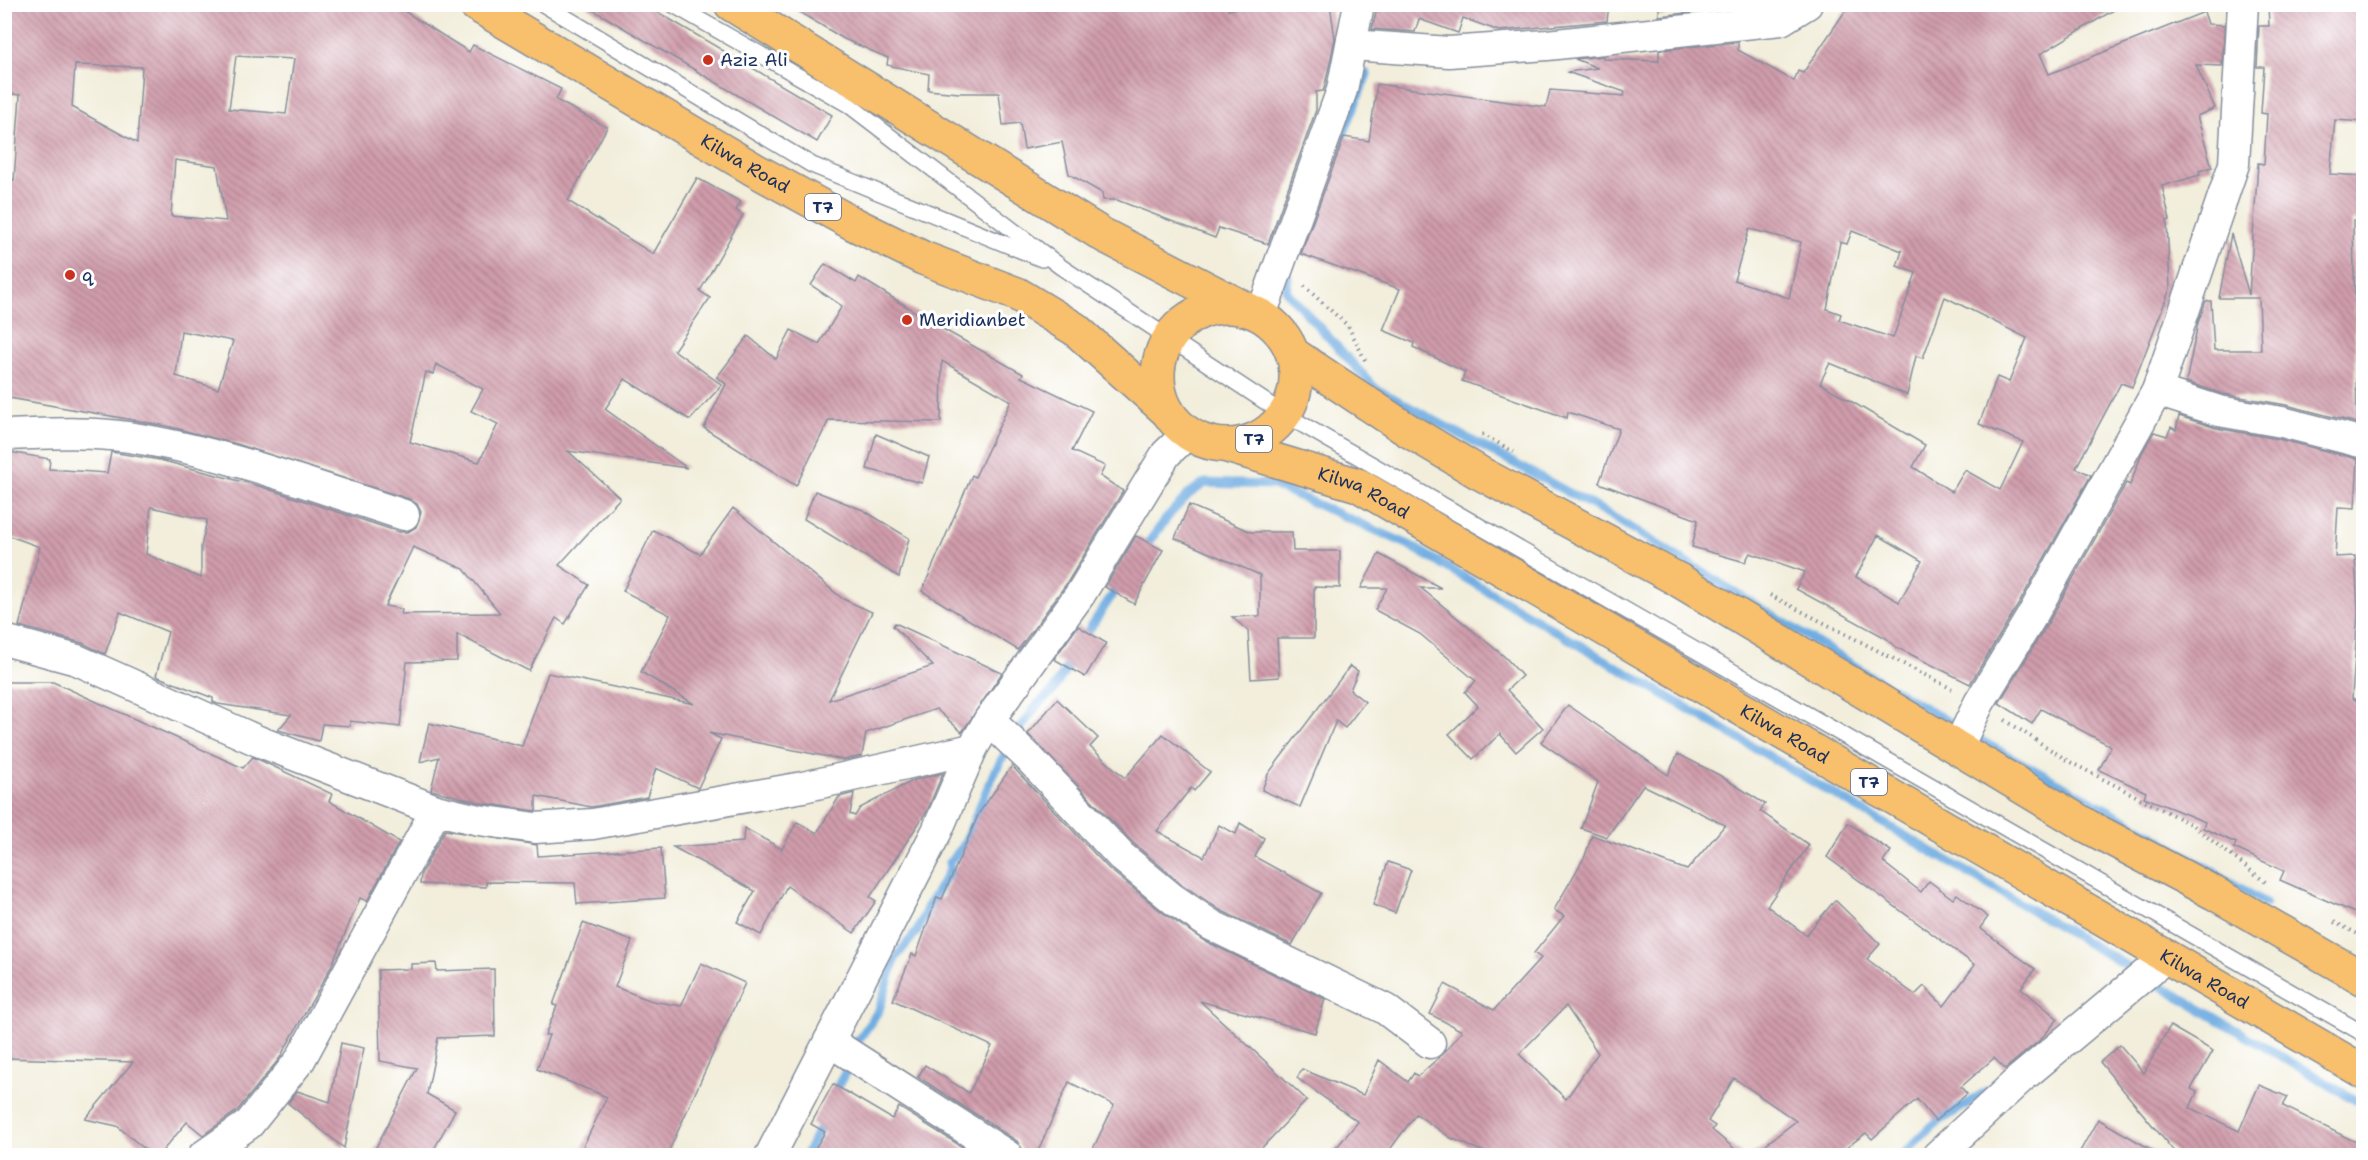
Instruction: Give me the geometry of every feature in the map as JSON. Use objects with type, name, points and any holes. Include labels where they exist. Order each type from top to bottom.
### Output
[{"type":"highway","name":"Kilwa Road","points":[[475,4],[755,170],[852,223],[923,258],[1017,294],[1075,329],[1177,422]]},
{"type":"highway","points":[[731,4],[1103,235],[1274,325],[1293,354],[1406,429],[1478,472],[1677,579],[2087,826],[2214,893],[2364,979]]},
{"type":"highway","points":[[1177,422],[1159,389],[1158,365],[1169,339],[1180,325],[1200,312],[1222,306],[1253,312]]},
{"type":"highway","name":"T7","points":[[1177,422],[1205,442],[1224,446],[1246,443],[1266,434],[1284,414],[1292,398],[1296,376],[1293,354]]},
{"type":"highway","name":"Kilwa Road","points":[[1224,446],[1358,485],[2364,1072]]},
{"type":"street","points":[[1253,312],[1275,276],[1342,90],[1359,4]]},
{"type":"street","points":[[1352,45],[1449,52],[1547,45],[1781,20],[1807,4]]},
{"type":"street","points":[[1958,747],[1979,703],[2033,614],[2157,391],[2234,164],[2243,4]]},
{"type":"street","points":[[2157,391],[2219,411],[2283,422],[2364,443]]},
{"type":"street","points":[[770,1155],[937,831],[972,749],[989,720],[1082,593],[1166,454],[1177,422]]},
{"type":"street","points":[[4,435],[66,434],[126,437],[216,455],[404,515]]},
{"type":"street","points":[[4,640],[77,660],[258,741],[436,810],[479,820],[536,828],[593,824],[803,787],[972,749]]},
{"type":"street","points":[[989,720],[1037,766],[1121,856],[1173,899],[1211,925],[1349,989],[1385,1009],[1430,1042]]},
{"type":"street","points":[[203,1155],[249,1124],[300,1060],[436,810]]},
{"type":"street","points":[[1937,1155],[2020,1078],[2166,957]]},
{"type":"street","points":[[829,1041],[1008,1155]]},
{"type":"lane","points":[[543,4],[812,165],[1061,267]]},
{"type":"lane","points":[[672,4],[849,105],[1061,267],[1284,414],[2364,1034]]},
{"type":"path","points":[[1275,276],[1289,272],[1348,326],[1366,362],[1374,369]]},
{"type":"path","points":[[1475,430],[1524,458]]},
{"type":"path","points":[[1766,592],[1979,703],[2068,761],[2192,825],[2275,890]]},
{"type":"path","points":[[2324,916],[2364,937]]},
{"type":"building","points":[[14,4],[107,4],[151,9],[151,4],[393,4],[469,52],[473,45],[561,89],[556,100],[607,127],[568,201],[653,254],[697,178],[741,202],[736,210],[743,215],[700,291],[710,298],[674,350],[722,385],[690,420],[625,379],[605,409],[687,468],[568,451],[620,498],[559,565],[589,585],[565,624],[556,618],[529,671],[457,634],[457,661],[407,662],[400,727],[350,721],[350,726],[322,724],[319,741],[278,730],[291,715],[218,704],[213,702],[213,698],[156,676],[168,632],[120,612],[105,654],[82,643],[19,626],[40,547],[4,534],[4,476],[9,452],[50,459],[49,469],[107,473],[111,452],[160,460],[262,487],[399,532],[408,532],[416,527],[421,512],[417,504],[409,499],[237,444],[167,426],[4,397],[4,178],[14,180],[20,95],[4,93],[4,36]],"holes":[[[236,56],[294,59],[286,114],[229,109]],[[75,65],[142,67],[137,143],[72,107]],[[175,160],[217,166],[226,221],[171,216]],[[181,331],[233,341],[218,389],[176,376]],[[436,364],[483,389],[471,411],[498,424],[479,462],[410,442],[426,372],[433,374]],[[151,507],[207,520],[201,547],[201,578],[146,554]],[[413,547],[464,569],[500,613],[401,614],[402,609],[385,606]]]},
{"type":"building","name":"Aziz Ali","points":[[583,4],[644,4],[832,115],[817,142]]},
{"type":"building","points":[[786,4],[1227,4],[1228,10],[1254,4],[1330,4],[1335,39],[1325,85],[1323,91],[1316,92],[1316,110],[1268,244],[1219,228],[1215,238],[1117,200],[1103,200],[1102,193],[1069,174],[1062,142],[1024,149],[1020,123],[1003,125],[999,93],[928,90],[929,74],[887,65],[888,58],[844,39]]},
{"type":"building","points":[[1378,4],[1609,4],[1607,21],[1499,31],[1463,18],[1458,33],[1419,19],[1415,32],[1372,29]]},
{"type":"building","points":[[1659,4],[1739,4],[1739,7],[1659,16]]},
{"type":"building","points":[[1850,4],[2124,4],[2040,54],[2049,74],[2204,12],[2208,24],[2225,25],[2222,66],[2196,65],[2215,108],[2197,116],[2212,167],[2199,171],[2200,175],[2162,186],[2170,220],[2167,221],[2170,289],[2132,387],[2121,383],[2076,468],[2091,475],[2018,605],[1970,684],[1896,647],[1886,638],[1796,589],[1805,572],[1750,553],[1745,562],[1692,547],[1698,520],[1599,483],[1619,429],[1568,412],[1567,418],[1462,381],[1465,372],[1413,347],[1414,343],[1383,330],[1400,289],[1301,254],[1344,137],[1369,141],[1377,84],[1546,107],[1550,90],[1624,96],[1625,92],[1567,72],[1598,68],[1575,59],[1603,56],[1603,59],[1659,61],[1659,50],[1738,42],[1738,50],[1794,81],[1798,71],[1803,73]],"holes":[[[1749,229],[1801,242],[1789,298],[1734,280]],[[1852,231],[1902,251],[1897,266],[1916,273],[1893,338],[1839,320],[1841,314],[1827,309],[1840,242],[1847,244]],[[1945,297],[2027,338],[2009,382],[1997,377],[1979,424],[2023,442],[2000,490],[1965,470],[1952,492],[1913,467],[1925,445],[1820,383],[1830,363],[1907,395],[1916,356],[1923,358]],[[1878,535],[1922,561],[1899,602],[1856,577]]]},
{"type":"building","points":[[2268,4],[2364,4],[2364,122],[2335,120],[2330,174],[2364,176],[2360,221],[2353,220],[2357,423],[2286,405],[2223,394],[2186,382],[2198,323],[2206,301],[2211,301],[2214,350],[2261,350],[2259,298],[2219,298],[2231,234],[2249,295],[2258,163],[2264,164],[2267,114],[2261,113],[2264,67],[2257,67],[2259,26],[2269,26]]},
{"type":"building","points":[[825,264],[856,283],[859,277],[943,329],[1023,374],[1021,377],[1092,411],[1072,451],[1105,466],[1100,476],[1123,491],[1067,583],[1018,650],[922,591],[972,475],[975,477],[1011,401],[942,361],[941,422],[829,420],[796,486],[704,428],[726,384],[717,377],[748,336],[776,359],[791,330],[819,344],[842,306],[811,285]]},
{"type":"building","points":[[2179,416],[2216,428],[2278,439],[2358,459],[2355,508],[2338,507],[2335,557],[2355,556],[2358,612],[2352,698],[2364,704],[2364,917],[2280,880],[2284,871],[2234,848],[2236,843],[2203,828],[2205,822],[2144,797],[2146,792],[2099,770],[2111,746],[2041,709],[2032,724],[1999,703],[2048,623],[2126,483],[2130,485],[2142,453],[2154,432],[2167,436],[2171,427],[2176,430]]},
{"type":"building","points":[[876,434],[929,457],[922,483],[867,469]]},
{"type":"building","points":[[815,491],[863,510],[909,538],[899,577],[804,519]]},
{"type":"building","points":[[1189,505],[1251,532],[1292,532],[1293,551],[1340,551],[1340,588],[1314,587],[1314,638],[1277,638],[1279,677],[1251,679],[1248,631],[1232,617],[1260,616],[1260,575],[1175,538]]},
{"type":"building","points":[[733,508],[843,599],[872,612],[829,700],[933,666],[893,626],[895,623],[1002,673],[962,732],[936,709],[866,733],[862,756],[844,760],[709,733],[721,739],[698,788],[656,768],[647,797],[591,807],[536,796],[536,811],[482,803],[431,790],[439,757],[420,762],[429,723],[522,746],[548,673],[694,704],[641,672],[670,615],[623,591],[653,530],[700,554]]},
{"type":"building","points":[[1136,536],[1163,550],[1134,604],[1105,587]]},
{"type":"building","points":[[1379,554],[1441,588],[1421,588],[1506,658],[1522,676],[1507,690],[1543,728],[1516,752],[1500,734],[1473,759],[1449,734],[1478,706],[1465,692],[1476,681],[1420,634],[1375,610],[1387,588],[1361,588]]},
{"type":"building","points":[[1078,626],[1106,643],[1085,677],[1054,659]]},
{"type":"building","points":[[1350,666],[1358,671],[1350,690],[1365,702],[1345,728],[1336,721],[1300,807],[1262,790],[1268,774]]},
{"type":"building","points":[[4,682],[53,682],[243,768],[253,757],[332,794],[329,801],[399,842],[367,901],[360,898],[331,967],[279,1059],[237,1111],[203,1135],[187,1122],[159,1155],[152,1155],[117,1126],[85,1119],[133,1062],[4,1058],[4,796],[9,751],[4,751]]},
{"type":"building","points":[[1057,699],[1098,738],[1090,747],[1125,778],[1163,734],[1210,772],[1194,791],[1191,788],[1157,831],[1204,857],[1219,825],[1236,834],[1240,823],[1264,838],[1255,857],[1321,893],[1292,945],[1220,910],[1183,885],[1133,843],[1028,734]]},
{"type":"building","points":[[1568,705],[1668,775],[1678,754],[1719,775],[1765,804],[1760,811],[1809,845],[1767,906],[1806,935],[1835,900],[1880,944],[1867,959],[1915,995],[1924,986],[1944,1006],[1975,965],[1827,857],[1848,823],[1891,851],[1883,862],[1921,892],[1929,881],[1953,899],[1957,894],[1988,917],[1980,928],[2035,969],[2021,988],[2058,1019],[2040,1040],[2005,1069],[1994,1058],[1961,1087],[1967,1094],[1935,1121],[1917,1099],[1872,1139],[1866,1133],[1837,1155],[1752,1155],[1796,1121],[1734,1078],[1708,1121],[1715,1126],[1712,1130],[1742,1155],[1491,1155],[1451,1138],[1416,1114],[1386,1155],[1330,1155],[1358,1122],[1297,1078],[1302,1069],[1363,1095],[1379,1060],[1408,1082],[1414,1073],[1418,1076],[1443,1054],[1462,1031],[1430,1014],[1445,984],[1494,1010],[1541,958],[1534,953],[1564,916],[1554,910],[1585,856],[1592,835],[1687,870],[1725,825],[1643,785],[1607,837],[1581,828],[1598,782],[1541,742]],"holes":[[[1566,1006],[1598,1053],[1566,1099],[1519,1054]]]},
{"type":"building","points":[[1012,766],[1108,868],[1162,912],[1203,940],[1325,999],[1315,1033],[1200,1001],[1307,1100],[1255,1155],[1090,1155],[1114,1105],[1069,1082],[1036,1155],[1025,1155],[1017,1141],[918,1077],[925,1065],[969,1093],[992,1046],[893,1000],[912,954],[916,956],[937,897],[942,899],[979,813]]},
{"type":"building","points":[[943,773],[927,811],[870,897],[876,901],[854,933],[787,886],[761,935],[737,922],[755,891],[673,847],[743,842],[744,828],[782,849],[797,822],[817,833],[839,797],[854,793],[850,814],[855,816],[860,808],[914,780]]},
{"type":"building","points":[[445,830],[537,845],[538,856],[661,848],[665,898],[577,904],[575,883],[486,882],[486,887],[420,884],[421,874]]},
{"type":"building","points":[[1388,862],[1411,870],[1395,913],[1373,905]]},
{"type":"building","points":[[583,923],[632,941],[615,987],[652,1001],[681,1006],[701,963],[745,983],[667,1155],[579,1155],[607,1097],[537,1069],[549,1035],[545,1035],[557,1006],[553,1005]]},
{"type":"building","points":[[436,963],[437,971],[494,969],[495,1036],[438,1038],[427,1094],[455,1110],[431,1155],[372,1155],[417,1068],[380,1061],[378,970],[411,969],[411,964]]},
{"type":"building","points":[[2170,1026],[2213,1051],[2191,1089],[2197,1092],[2190,1108],[2239,1131],[2259,1085],[2288,1097],[2283,1106],[2364,1146],[2364,1155],[2177,1155],[2100,1062],[2120,1045],[2144,1073]]},
{"type":"building","points":[[341,1043],[364,1048],[344,1148],[288,1103],[297,1091],[330,1102]]},
{"type":"building","points":[[833,1084],[892,1119],[899,1107],[975,1155],[811,1155],[825,1132],[811,1124]]},
{"type":"building","points":[[2098,1119],[2161,1155],[2078,1155]]},
{"type":"waterway","points":[[1328,172],[1367,74]]},
{"type":"waterway","points":[[1288,277],[1286,291],[1376,389],[1603,511],[1974,737],[2148,832],[2265,903]]},
{"type":"waterway","points":[[1142,551],[1170,514],[1189,494],[1205,483],[1273,485],[1409,545],[2364,1105]]},
{"type":"waterway","points":[[1082,640],[1121,582]]},
{"type":"waterway","points":[[832,1096],[845,1073],[849,1054],[879,1010],[895,958],[918,930],[928,906],[950,870],[949,862],[963,847],[993,775],[1012,741],[1037,705],[1053,691],[1072,658]]},
{"type":"waterway","points":[[1902,1156],[1932,1126],[1987,1091]]},
{"type":"waterway","points":[[805,1156],[824,1120]]},
{"type":"place","name":"Aziz Ali","points":[[708,60]]},
{"type":"place","name":"q","points":[[70,275]]},
{"type":"place","name":"Meridianbet","points":[[907,320]]}]
